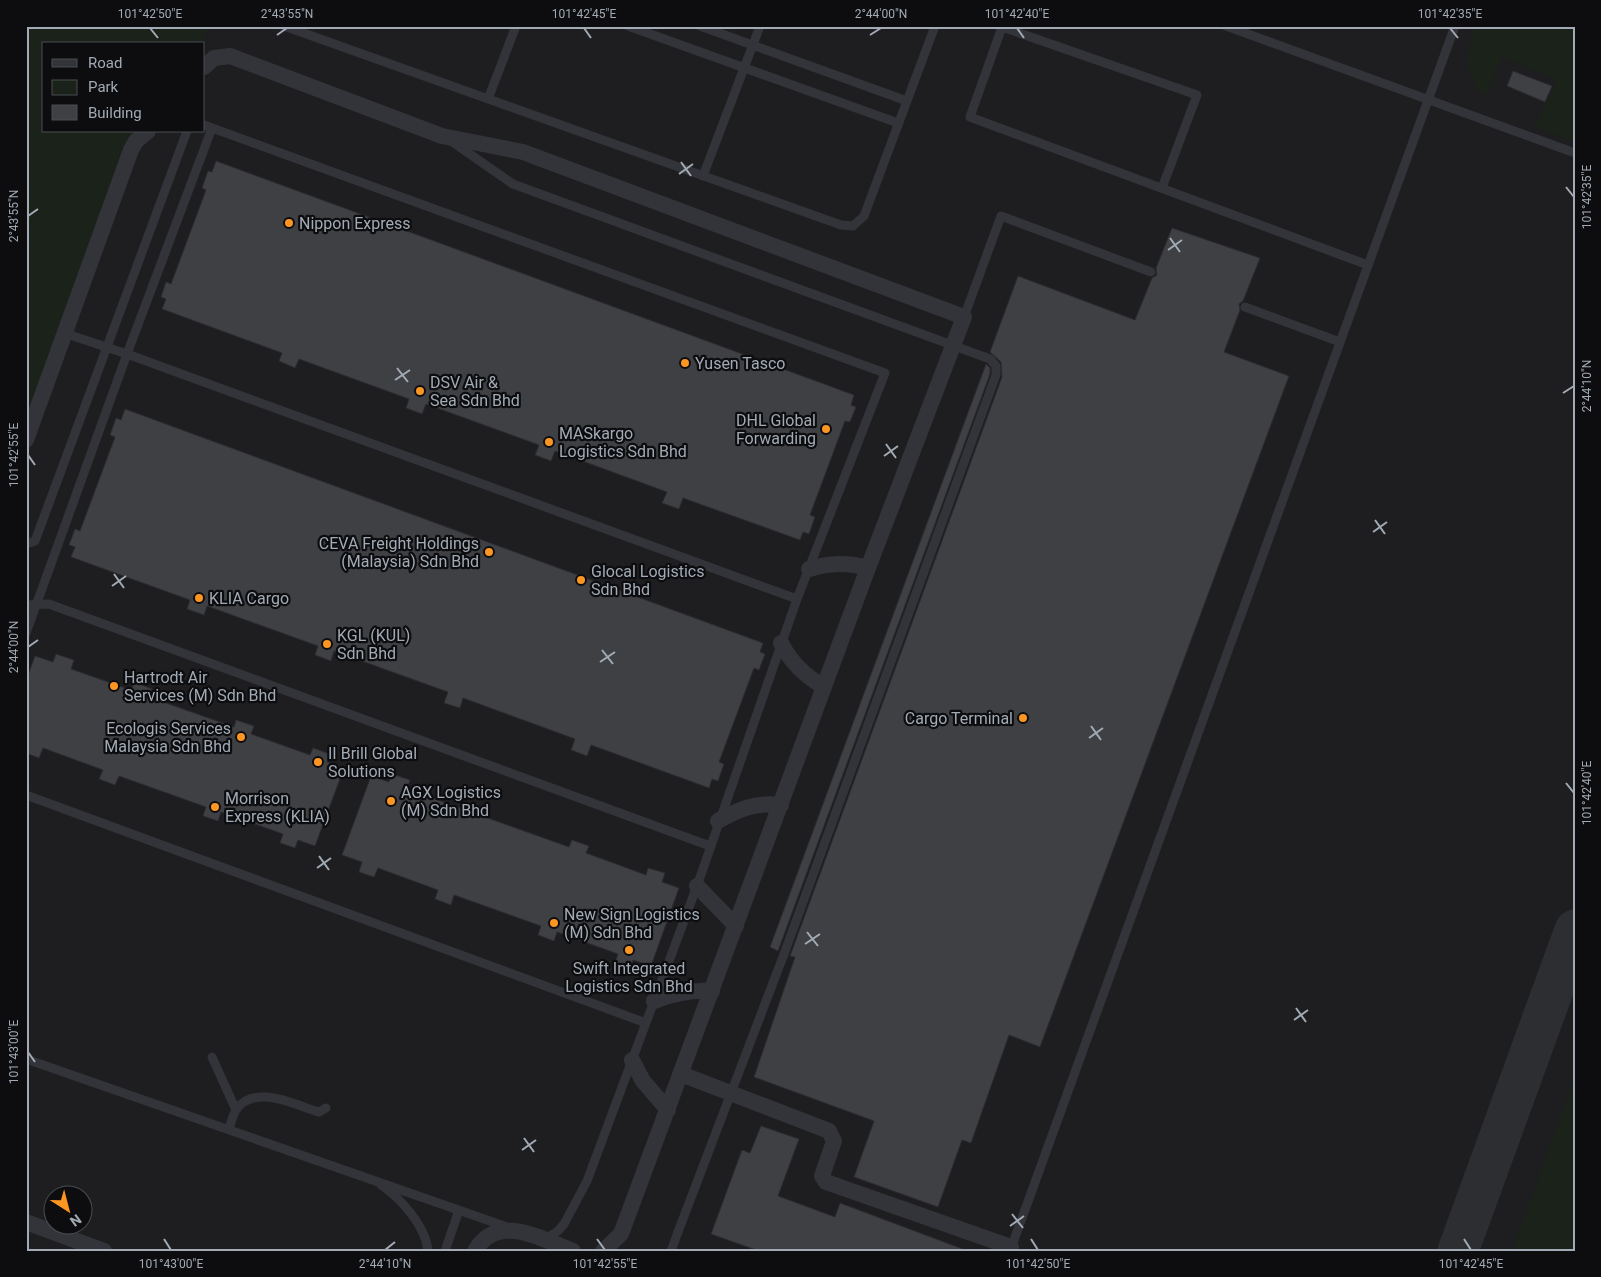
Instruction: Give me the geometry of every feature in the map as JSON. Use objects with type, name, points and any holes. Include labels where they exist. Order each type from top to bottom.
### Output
[{"type":"street","points":[[205,66],[214,58],[230,56],[442,136],[523,152],[964,317],[868,568],[621,1234],[605,1250]]},
{"type":"street","points":[[26,440],[131,150],[136,141],[147,132]]},
{"type":"street","points":[[809,569],[839,563],[855,564],[868,568]]},
{"type":"street","points":[[782,643],[789,658],[801,671],[824,688]]},
{"type":"street","points":[[718,821],[750,805],[765,803],[781,804]]},
{"type":"street","points":[[697,886],[736,926]]},
{"type":"street","points":[[654,1001],[675,993],[692,990],[712,991]]},
{"type":"street","points":[[632,1060],[643,1081],[668,1110]]},
{"type":"street","points":[[681,1074],[829,1132],[834,1141],[822,1176],[826,1182],[1010,1249]]},
{"type":"street","points":[[26,1222],[104,1251]]},
{"type":"street","points":[[474,1251],[490,1234],[512,1229],[572,1251]]},
{"type":"lane","points":[[284,26],[841,225],[853,226],[864,216],[935,26]]},
{"type":"lane","points":[[488,99],[516,26]]},
{"type":"lane","points":[[628,26],[898,123]]},
{"type":"lane","points":[[700,26],[907,102]]},
{"type":"lane","points":[[703,176],[760,26]]},
{"type":"lane","points":[[1226,26],[1575,153]]},
{"type":"lane","points":[[1010,1249],[1455,26]]},
{"type":"lane","points":[[1162,188],[1198,95],[1002,27],[970,117],[1368,265]]},
{"type":"lane","points":[[26,633],[208,127],[885,373],[797,599],[718,821],[697,886],[587,1181],[574,1208],[558,1231],[543,1240],[556,1251]]},
{"type":"lane","points":[[26,544],[35,541],[187,132]]},
{"type":"lane","points":[[442,136],[514,184],[990,359],[996,366],[996,375],[784,954],[671,1251]]},
{"type":"lane","points":[[964,317],[1001,216],[1151,272]]},
{"type":"lane","points":[[1245,307],[1340,342]]},
{"type":"lane","points":[[64,333],[127,354],[797,599]]},
{"type":"lane","points":[[26,605],[49,604],[710,846]]},
{"type":"lane","points":[[26,795],[646,1023]]},
{"type":"lane","points":[[26,1058],[512,1229]]},
{"type":"lane","points":[[212,1058],[236,1110]]},
{"type":"lane","points":[[229,1128],[236,1110],[246,1101],[266,1096],[319,1112],[326,1108]]},
{"type":"lane","points":[[368,1178],[393,1194],[412,1216],[421,1231],[428,1251]]},
{"type":"lane","points":[[444,1251],[459,1210]]},
{"type":"shaded area","points":[[26,26],[1575,26],[1575,1251],[26,1251]]},
{"type":"green space","points":[[26,26],[208,26],[202,42],[42,42],[42,132],[132,132],[26,421]]},
{"type":"green space","points":[[1476,26],[1575,26],[1575,142],[1535,127],[1557,79],[1502,57],[1485,97],[1472,80],[1469,71],[1468,55]]},
{"type":"green space","points":[[1575,1076],[1575,1251],[1512,1251]]},
{"type":"building","points":[[1513,71],[1552,86],[1545,102],[1507,86]]},
{"type":"building","points":[[216,161],[854,395],[851,405],[856,407],[850,422],[845,421],[810,515],[815,517],[809,534],[803,532],[800,540],[683,498],[679,509],[662,503],[667,492],[555,451],[551,461],[535,455],[539,445],[426,404],[422,414],[406,408],[409,399],[299,359],[295,368],[279,361],[282,353],[162,309],[166,299],[161,297],[166,282],[171,284],[206,190],[202,188],[208,171],[212,172]]},
{"type":"building","name":"Cargo Terminal","points":[[1172,228],[1260,258],[1243,301],[1239,304],[1240,310],[1224,352],[1289,376],[1040,1047],[1009,1035],[971,1143],[962,1140],[938,1207],[854,1177],[874,1121],[754,1077],[795,957],[790,956],[1002,377],[1001,362],[990,352],[1018,276],[1135,320],[1152,278],[1157,275],[1156,268]]},
{"type":"building","points":[[986,364],[990,368],[990,374],[778,951],[770,947]]},
{"type":"building","points":[[125,409],[763,643],[760,652],[765,654],[759,670],[754,668],[719,762],[724,764],[718,781],[712,779],[709,788],[591,745],[587,756],[571,750],[575,739],[463,698],[460,708],[444,703],[448,692],[334,651],[331,661],[315,655],[318,646],[207,606],[204,615],[187,609],[190,600],[71,557],[75,547],[69,545],[75,529],[80,531],[115,437],[110,435],[116,418],[121,420]]},
{"type":"building","points":[[56,654],[74,660],[71,669],[131,690],[134,682],[152,689],[149,697],[234,727],[236,720],[254,726],[251,734],[310,755],[313,748],[330,754],[327,762],[344,768],[315,846],[298,840],[295,848],[280,843],[283,834],[221,812],[218,821],[203,816],[206,807],[119,776],[115,785],[99,779],[103,770],[43,748],[39,758],[26,753],[26,681],[35,656],[53,662]]},
{"type":"building","points":[[392,774],[410,780],[407,789],[466,810],[469,802],[488,809],[485,817],[569,847],[572,840],[589,846],[586,853],[646,875],[648,868],[665,873],[662,882],[679,888],[651,966],[633,960],[630,968],[615,963],[618,954],[557,932],[554,941],[538,935],[541,926],[454,895],[451,905],[435,899],[438,890],[378,868],[374,877],[359,872],[362,862],[342,855],[371,776],[389,782]]},
{"type":"building","points":[[761,1126],[799,1139],[778,1196],[835,1217],[840,1203],[968,1251],[759,1251],[711,1234],[742,1150],[750,1153]]},
{"type":"taxiway","points":[[1458,1251],[1575,930]]},
{"type":"place","name":"Nippon Express","points":[[289,223]]},
{"type":"place","name":"Yusen Tasco","points":[[685,363]]},
{"type":"place","name":"DSV Air & Sea Sdn Bhd","points":[[420,391]]},
{"type":"place","name":"DHL Global Forwarding","points":[[826,429]]},
{"type":"place","name":"MASkargo Logistics Sdn Bhd","points":[[549,442]]},
{"type":"place","name":"CEVA Freight Holdings (Malaysia) Sdn Bhd","points":[[489,552]]},
{"type":"place","name":"Glocal Logistics Sdn Bhd","points":[[581,580]]},
{"type":"place","name":"KLIA Cargo","points":[[199,598]]},
{"type":"place","name":"KGL (KUL) Sdn Bhd","points":[[327,644]]},
{"type":"place","name":"Hartrodt Air Services (M) Sdn Bhd","points":[[114,686]]},
{"type":"place","name":"Cargo Terminal","points":[[1023,718]]},
{"type":"place","name":"Ecologis Services Malaysia Sdn Bhd","points":[[241,737]]},
{"type":"place","name":"II Brill Global Solutions","points":[[318,762]]},
{"type":"place","name":"AGX Logistics (M) Sdn Bhd","points":[[391,801]]},
{"type":"place","name":"Morrison Express (KLIA)","points":[[215,807]]},
{"type":"place","name":"New Sign Logistics (M) Sdn Bhd","points":[[554,923]]},
{"type":"place","name":"Swift Integrated Logistics Sdn Bhd","points":[[629,950]]}]
